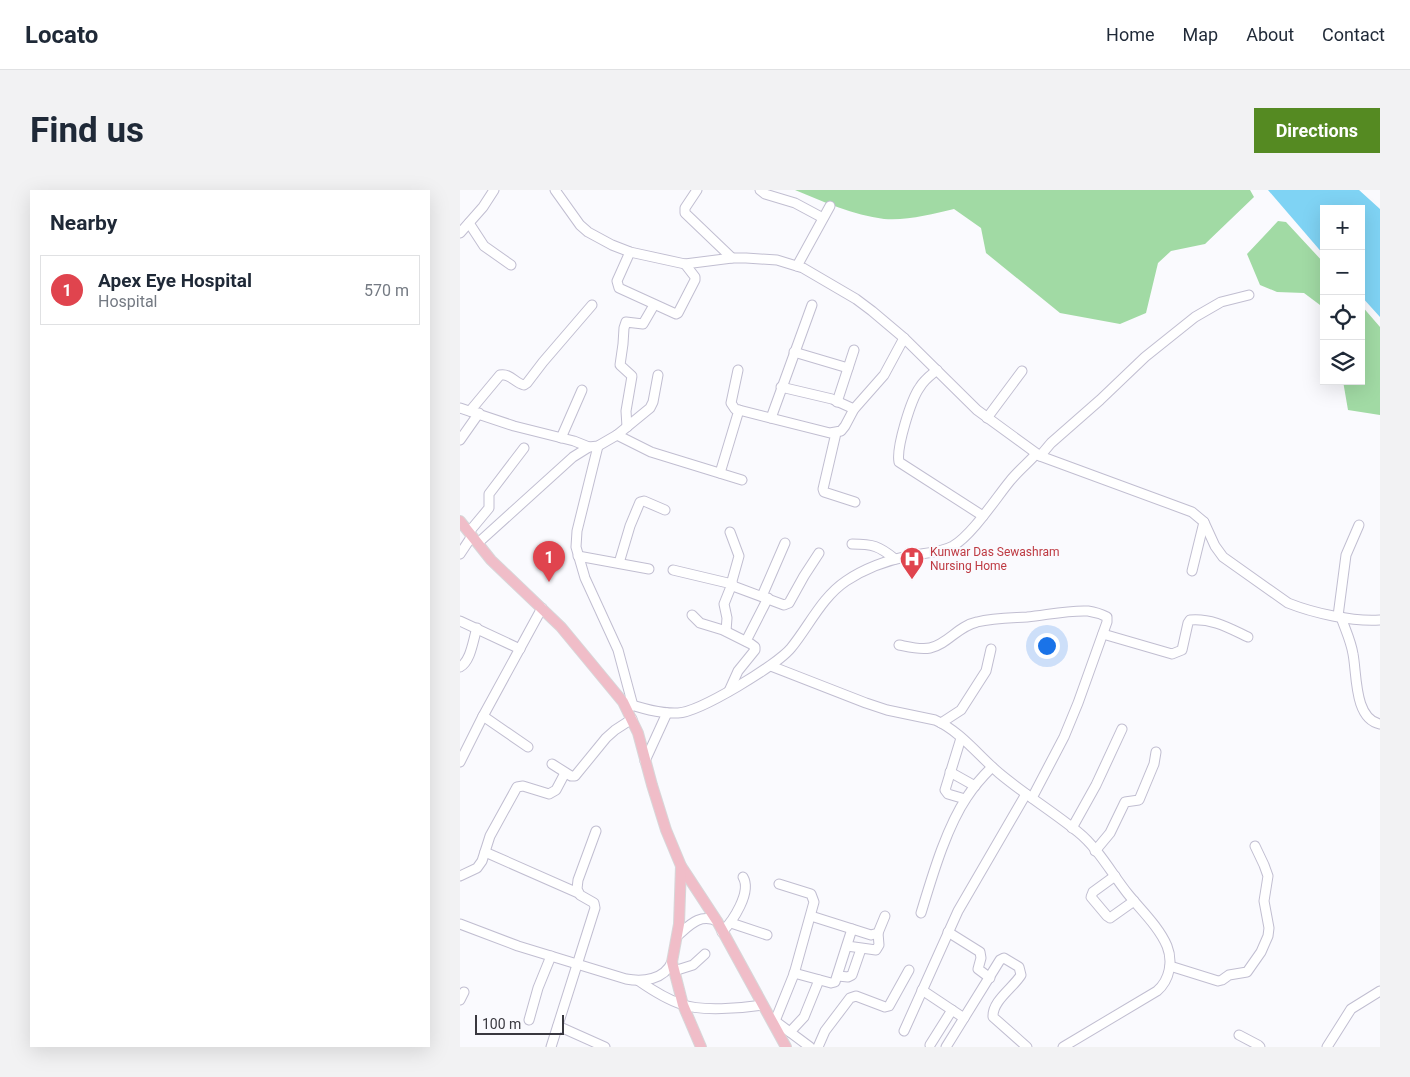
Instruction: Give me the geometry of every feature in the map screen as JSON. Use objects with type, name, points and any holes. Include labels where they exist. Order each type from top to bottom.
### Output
[{"type":"main road","points":[[460,521],[491,560],[560,627],[623,702],[638,733],[666,830],[681,866],[716,921],[763,1005],[773,1019],[786,1047]]},
{"type":"main road","points":[[681,866],[680,908],[673,966],[683,1005],[701,1047]]},
{"type":"street","points":[[460,233],[489,199],[494,190]]},
{"type":"street","points":[[556,190],[580,225],[588,232],[630,252],[685,264],[732,258],[777,260],[803,268],[856,299],[904,338],[977,410],[1038,455],[1192,512],[1204,522],[1223,557],[1282,600],[1299,607],[1340,616],[1380,620]]},
{"type":"street","points":[[697,190],[685,208],[685,213],[715,244],[732,258]]},
{"type":"street","points":[[760,190],[765,194],[795,203],[823,218]]},
{"type":"street","points":[[797,266],[830,206]]},
{"type":"street","points":[[469,223],[484,246],[511,265]]},
{"type":"street","points":[[630,252],[617,285],[619,288],[676,314],[695,280],[685,264]]},
{"type":"street","points":[[623,702],[667,713],[689,711],[699,708],[771,666],[790,649],[838,587],[859,574],[895,559],[932,552],[955,545],[983,516],[1012,479],[1145,357],[1195,317],[1221,302],[1249,295]]},
{"type":"street","points":[[771,418],[812,304]]},
{"type":"street","points":[[460,440],[474,412],[500,375],[507,375],[520,384],[524,385],[527,383],[592,305]]},
{"type":"street","points":[[627,427],[626,411],[632,376],[620,365],[624,328],[626,322],[643,324],[654,305]]},
{"type":"street","points":[[738,370],[732,402],[735,409],[836,433],[846,426],[854,409],[878,383],[904,338]]},
{"type":"street","points":[[837,402],[854,350]]},
{"type":"street","points":[[794,352],[848,368]]},
{"type":"street","points":[[937,370],[923,382],[914,398],[905,423],[898,459],[903,466],[983,516]]},
{"type":"street","points":[[987,418],[1022,371]]},
{"type":"street","points":[[473,537],[556,472],[593,446],[617,435],[650,408],[653,402],[658,375]]},
{"type":"street","points":[[781,388],[837,402],[854,409]]},
{"type":"street","points":[[561,438],[582,390]]},
{"type":"street","points":[[460,408],[514,426],[593,446]]},
{"type":"street","points":[[720,473],[739,410]]},
{"type":"street","points":[[836,433],[823,489],[824,492],[854,502]]},
{"type":"street","points":[[617,435],[651,452],[742,480]]},
{"type":"street","points":[[593,446],[575,540],[585,578],[618,650],[634,706]]},
{"type":"street","points":[[460,554],[473,537],[489,508],[489,494],[524,448]]},
{"type":"street","points":[[619,563],[630,526],[640,502],[644,501],[665,510]]},
{"type":"street","points":[[1192,571],[1204,522]]},
{"type":"street","points":[[1359,525],[1346,555],[1340,616],[1353,653],[1360,702],[1372,721],[1380,724]]},
{"type":"street","points":[[726,631],[727,618],[724,604],[732,584],[739,556],[730,532]]},
{"type":"street","points":[[746,641],[785,543]]},
{"type":"street","points":[[852,544],[878,546],[895,559]]},
{"type":"street","points":[[673,570],[732,584],[734,588],[784,605],[790,603],[819,553]]},
{"type":"street","points":[[578,556],[649,569]]},
{"type":"street","points":[[460,762],[542,608]]},
{"type":"street","points":[[900,645],[930,648],[944,642],[961,628],[976,622],[1077,611],[1097,613],[1107,617],[1103,634],[1064,737],[958,910],[904,1031]]},
{"type":"street","points":[[692,614],[700,623],[726,631],[754,646],[755,650],[738,671],[729,691]]},
{"type":"street","points":[[1103,634],[1172,654],[1182,650],[1190,620],[1221,623],[1248,637]]},
{"type":"street","points":[[460,621],[520,649]]},
{"type":"street","points":[[460,667],[467,658],[477,628]]},
{"type":"street","points":[[942,722],[961,710],[986,671],[991,650]]},
{"type":"street","points":[[771,666],[887,710],[942,722],[992,766],[1087,840],[1096,851],[1166,945],[1170,966],[1166,981],[1157,991],[1063,1047]]},
{"type":"street","points":[[645,762],[667,713]]},
{"type":"street","points":[[483,716],[528,747]]},
{"type":"street","points":[[552,764],[571,776],[577,774],[606,738],[632,719]]},
{"type":"street","points":[[1072,828],[1096,785],[1122,729]]},
{"type":"street","points":[[961,738],[945,787],[946,792],[965,800]]},
{"type":"street","points":[[1096,851],[1110,833],[1125,802],[1139,800],[1154,764],[1156,752]]},
{"type":"street","points":[[921,914],[937,861],[953,822],[965,800],[992,766]]},
{"type":"street","points":[[950,772],[975,786]]},
{"type":"street","points":[[460,876],[477,868],[482,861],[490,836],[517,787],[523,786],[549,794],[556,790],[565,773]]},
{"type":"street","points":[[578,892],[578,880],[596,831]]},
{"type":"street","points":[[1170,966],[1218,981],[1229,975],[1243,974],[1249,971],[1265,945],[1269,932],[1264,901],[1268,876],[1255,846]]},
{"type":"street","points":[[485,852],[563,888],[578,892],[595,905],[551,1047]]},
{"type":"street","points":[[1115,876],[1093,892],[1091,896],[1106,916],[1110,918],[1134,901]]},
{"type":"street","points":[[722,932],[731,923],[738,910],[746,882],[743,877]]},
{"type":"street","points":[[779,884],[811,894],[814,902],[794,973],[773,1019],[810,1047]]},
{"type":"street","points":[[811,916],[871,935],[878,933]]},
{"type":"street","points":[[847,946],[876,950],[879,942],[878,933],[884,916]]},
{"type":"street","points":[[677,936],[692,922],[700,919],[716,921]]},
{"type":"street","points":[[731,923],[767,934]]},
{"type":"street","points":[[460,924],[518,946],[626,979],[639,981],[653,979],[670,966],[693,965],[705,954]]},
{"type":"street","points":[[794,973],[833,983],[838,976],[852,929]]},
{"type":"street","points":[[948,932],[980,952],[981,958],[978,970],[990,978]]},
{"type":"street","points":[[838,976],[848,978],[852,975],[861,948]]},
{"type":"street","points":[[529,1020],[538,988],[551,956]]},
{"type":"street","points":[[946,1047],[1002,958],[1006,958],[1020,967],[1020,975],[1000,1000],[992,1014],[995,1020],[1027,1047]]},
{"type":"street","points":[[818,1047],[825,1031],[850,998],[856,996],[885,1007],[889,1006],[909,970]]},
{"type":"street","points":[[790,1032],[804,1017],[819,980]]},
{"type":"street","points":[[639,981],[655,992],[683,1005],[718,1008],[763,1005]]},
{"type":"street","points":[[922,990],[964,1018]]},
{"type":"street","points":[[1327,1047],[1351,1009],[1380,991]]},
{"type":"street","points":[[930,1044],[952,1010]]},
{"type":"street","points":[[558,1026],[605,1047]]},
{"type":"street","points":[[1239,1035],[1260,1047]]},
{"type":"green space","points":[[795,190],[1250,190],[1254,197],[1205,244],[1171,251],[1158,263],[1146,313],[1120,324],[1060,313],[986,253],[981,228],[954,209],[910,218],[884,219],[850,211]]},
{"type":"green space","points":[[1278,221],[1286,222],[1320,259],[1320,305],[1304,293],[1277,292],[1260,285],[1247,254]]},
{"type":"green space","points":[[1365,310],[1380,327],[1380,415],[1348,410],[1344,385],[1365,385]]},
{"type":"water","points":[[1268,190],[1359,190],[1380,209],[1380,317],[1365,300],[1365,205],[1320,205],[1320,250]]},
{"type":"place","name":"Kunwar Das Sewashram Nursing Home","points":[[912,580]]},
{"type":"place","name":"Apex Eye Hospital","points":[[549,582]]}]
